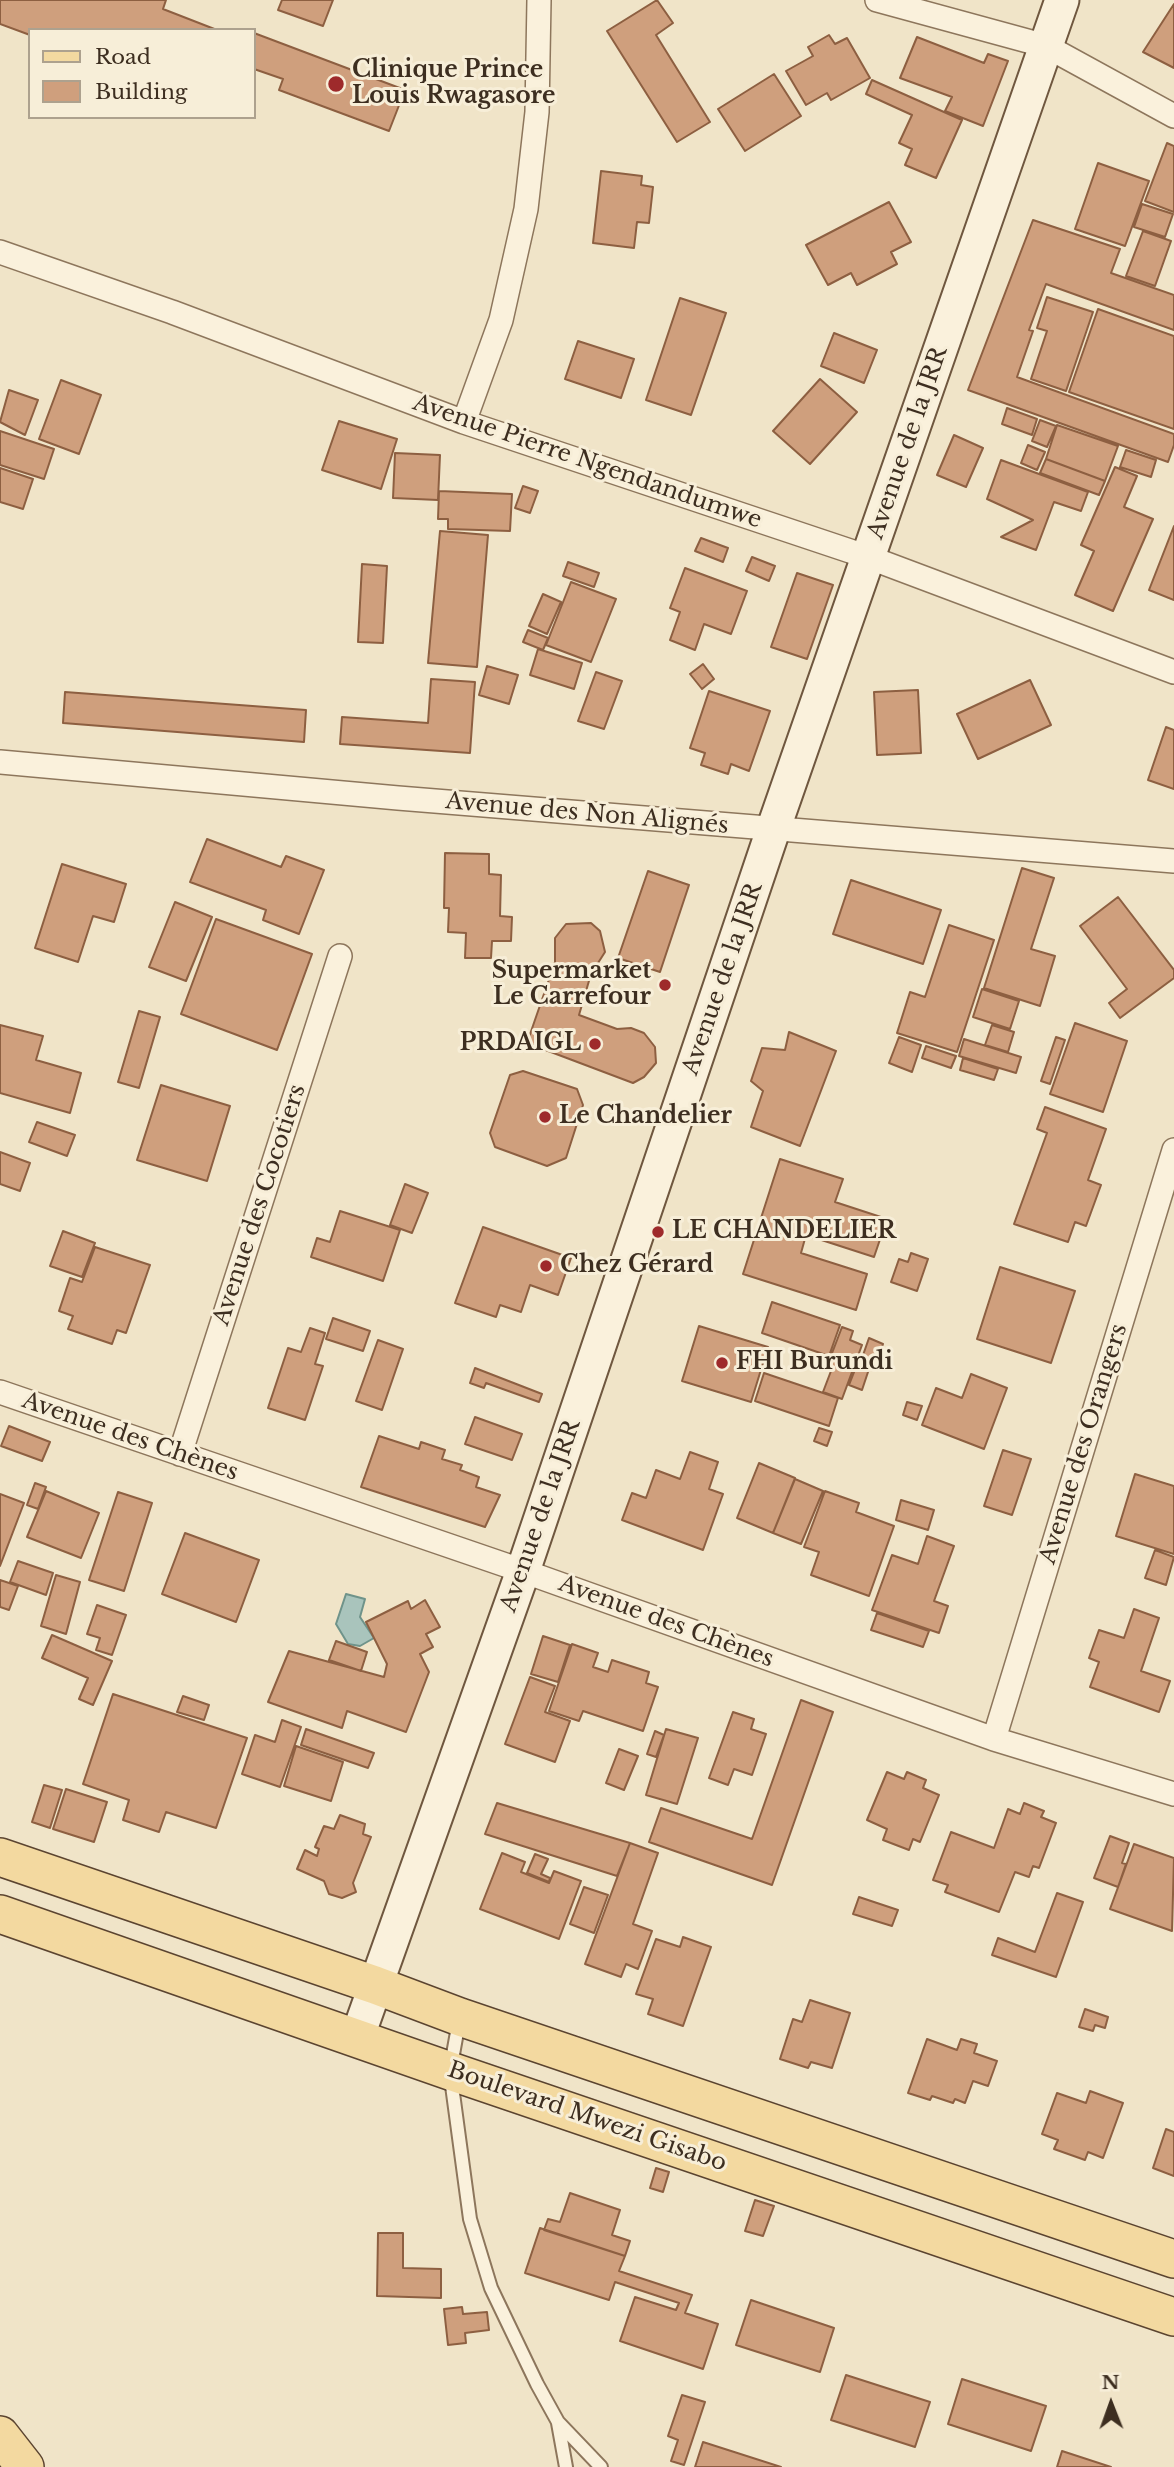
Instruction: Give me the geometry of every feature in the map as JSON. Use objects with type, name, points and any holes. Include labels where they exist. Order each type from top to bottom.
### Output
[{"type":"main road","points":[[0,1857],[375,1985],[460,2017],[1174,2259]]},
{"type":"main road","name":"Boulevard Mwezi Gisabo","points":[[0,1914],[450,2071],[1174,2317]]},
{"type":"main road","points":[[0,2435],[25,2467]]},
{"type":"street","points":[[464,422],[501,320],[526,209],[537,112],[539,0]]},
{"type":"street","points":[[877,0],[1046,46],[1174,116]]},
{"type":"street","name":"Avenue de la JRR","points":[[356,2038],[523,1572],[773,830],[1062,0]]},
{"type":"street","name":"Avenue Pierre Ngendandumwe","points":[[0,252],[172,312],[464,422],[868,557],[1174,672]]},
{"type":"street","name":"Avenue des Non Alignés","points":[[0,762],[773,830],[1174,861]]},
{"type":"street","name":"Avenue des Cocotiers","points":[[180,1454],[340,956]]},
{"type":"street","name":"Avenue des Orangers","points":[[994,1739],[1174,1150]]},
{"type":"street","name":"Avenue des Chènes","points":[[0,1392],[523,1572],[994,1739],[1174,1794]]},
{"type":"lane","points":[[460,2017],[450,2071],[470,2219],[491,2288],[558,2422],[566,2467]]},
{"type":"lane","points":[[558,2422],[601,2467]]},
{"type":"water","points":[[346,1594],[365,1599],[360,1617],[374,1638],[360,1646],[348,1644],[336,1624]]},
{"type":"building","points":[[0,0],[166,0],[163,9],[212,28],[28,28],[28,34],[0,24]]},
{"type":"building","points":[[282,0],[333,0],[323,26],[278,10]]},
{"type":"building","points":[[657,0],[673,23],[656,35],[710,122],[677,142],[607,31]]},
{"type":"building","points":[[1174,4],[1174,68],[1143,52]]},
{"type":"building","name":"Clinique Prince Louis Rwagasore","points":[[256,34],[405,90],[389,131],[279,90],[283,79],[256,70]]},
{"type":"building","points":[[829,35],[835,44],[847,38],[870,78],[831,100],[827,93],[806,105],[786,71],[813,56],[808,47]]},
{"type":"building","points":[[917,37],[984,63],[988,54],[1008,61],[983,126],[945,111],[952,97],[900,78]]},
{"type":"building","points":[[774,74],[801,116],[745,151],[718,109]]},
{"type":"building","points":[[872,80],[962,120],[936,178],[905,165],[912,149],[899,143],[912,115],[866,94]]},
{"type":"building","points":[[1167,143],[1174,146],[1174,212],[1145,201]]},
{"type":"building","points":[[1098,163],[1149,181],[1125,246],[1075,229]]},
{"type":"building","points":[[601,171],[642,176],[641,185],[653,187],[649,223],[637,222],[634,248],[593,243]]},
{"type":"building","points":[[889,202],[911,242],[891,252],[897,264],[857,285],[851,273],[828,285],[806,245]]},
{"type":"building","points":[[1142,204],[1173,214],[1165,237],[1134,227]]},
{"type":"building","points":[[1033,220],[1120,249],[1111,273],[1174,295],[1174,330],[1046,284],[1029,330],[1033,331],[1017,377],[1174,434],[1174,445],[1168,462],[968,390]]},
{"type":"building","points":[[1143,231],[1171,241],[1155,286],[1126,276]]},
{"type":"building","points":[[1047,297],[1093,312],[1066,391],[1031,379],[1047,331],[1037,328]]},
{"type":"building","points":[[680,298],[726,313],[691,415],[646,400]]},
{"type":"building","points":[[1098,309],[1174,336],[1174,429],[1069,392]]},
{"type":"building","points":[[834,333],[877,350],[864,383],[821,366]]},
{"type":"building","points":[[578,341],[634,359],[621,398],[565,379]]},
{"type":"building","points":[[820,379],[857,412],[810,464],[773,431]]},
{"type":"building","points":[[61,380],[101,395],[79,454],[39,439]]},
{"type":"building","points":[[9,390],[38,400],[25,435],[0,422]]},
{"type":"building","points":[[1007,408],[1037,419],[1032,435],[1002,424]]},
{"type":"building","points":[[1040,420],[1056,426],[1047,447],[1032,441]]},
{"type":"building","points":[[339,421],[397,439],[381,489],[322,470]]},
{"type":"building","points":[[1057,425],[1118,446],[1105,481],[1046,459]]},
{"type":"building","points":[[0,431],[54,449],[44,479],[0,465]]},
{"type":"building","points":[[954,435],[983,448],[966,487],[937,475]]},
{"type":"building","points":[[1028,445],[1045,452],[1037,470],[1021,463]]},
{"type":"building","points":[[1126,450],[1156,460],[1151,477],[1120,467]]},
{"type":"building","points":[[395,453],[440,455],[438,500],[393,498]]},
{"type":"building","points":[[1046,459],[1105,481],[1099,495],[1040,473]]},
{"type":"building","points":[[1001,460],[1088,492],[1081,511],[1054,502],[1036,550],[1001,537],[1033,520],[987,499]]},
{"type":"building","points":[[1115,467],[1137,476],[1124,507],[1153,519],[1113,611],[1075,595],[1094,551],[1081,545]]},
{"type":"building","points":[[0,468],[33,479],[23,509],[0,502]]},
{"type":"building","points":[[523,486],[538,491],[530,513],[515,508]]},
{"type":"building","points":[[439,491],[512,494],[510,531],[448,529],[448,519],[438,519]]},
{"type":"building","points":[[1174,526],[1174,600],[1149,590]]},
{"type":"building","points":[[440,531],[488,535],[477,667],[428,663]]},
{"type":"building","points":[[701,538],[728,548],[723,562],[695,551]]},
{"type":"building","points":[[752,557],[775,566],[769,581],[746,571]]},
{"type":"building","points":[[568,562],[599,573],[594,587],[563,576]]},
{"type":"building","points":[[362,564],[387,566],[383,643],[358,642]]},
{"type":"building","points":[[685,568],[747,591],[731,634],[704,624],[695,650],[670,640],[680,612],[670,608]]},
{"type":"building","points":[[797,573],[833,585],[807,659],[771,647]]},
{"type":"building","points":[[571,582],[616,599],[591,662],[546,645]]},
{"type":"building","points":[[543,594],[561,602],[547,634],[529,626]]},
{"type":"building","points":[[528,630],[548,638],[543,650],[523,642]]},
{"type":"building","points":[[538,649],[582,663],[574,689],[530,675]]},
{"type":"building","points":[[703,664],[714,679],[702,689],[690,674]]},
{"type":"building","points":[[487,666],[518,675],[509,704],[479,695]]},
{"type":"building","points":[[596,672],[622,681],[604,729],[578,721]]},
{"type":"building","points":[[431,679],[475,682],[470,753],[340,744],[342,717],[428,723]]},
{"type":"building","points":[[1030,680],[1051,725],[978,759],[957,714]]},
{"type":"building","points":[[918,690],[921,753],[877,755],[874,692]]},
{"type":"building","points":[[709,691],[770,711],[749,771],[731,764],[728,774],[701,765],[705,753],[690,748]]},
{"type":"building","points":[[65,692],[306,710],[304,742],[63,723]]},
{"type":"building","points":[[1166,727],[1174,730],[1174,789],[1148,780]]},
{"type":"building","points":[[207,839],[281,867],[286,856],[324,870],[299,934],[263,920],[266,910],[190,882]]},
{"type":"building","points":[[445,853],[489,854],[489,874],[501,875],[500,916],[512,917],[511,941],[492,941],[491,958],[465,958],[466,933],[448,932],[449,908],[444,908]]},
{"type":"building","points":[[62,864],[126,884],[114,922],[93,916],[78,962],[35,948]]},
{"type":"building","points":[[1022,868],[1054,878],[1031,949],[1055,956],[1040,1006],[984,988]]},
{"type":"building","points":[[648,871],[689,885],[660,972],[618,958]]},
{"type":"building","points":[[851,880],[941,910],[923,964],[833,934]]},
{"type":"building","points":[[1118,897],[1174,970],[1174,978],[1120,1018],[1109,1003],[1127,989],[1080,926]]},
{"type":"building","points":[[175,902],[212,917],[186,981],[149,967]]},
{"type":"building","points":[[216,919],[312,954],[277,1050],[181,1014]]},
{"type":"building","points":[[591,923],[600,931],[605,952],[591,974],[579,1015],[617,1029],[631,1028],[644,1033],[655,1047],[656,1063],[644,1077],[633,1083],[527,1043],[555,962],[555,938],[566,924]]},
{"type":"building","points":[[949,925],[994,940],[957,1052],[897,1033],[910,992],[925,997]]},
{"type":"building","points":[[982,989],[1019,1001],[1010,1029],[973,1017]]},
{"type":"building","points":[[139,1011],[160,1017],[139,1088],[118,1082]]},
{"type":"building","points":[[1075,1023],[1127,1041],[1103,1112],[1050,1094]]},
{"type":"building","points":[[0,1025],[43,1036],[36,1060],[81,1073],[70,1113],[0,1093]]},
{"type":"building","points":[[992,1025],[1014,1032],[1008,1052],[985,1045]]},
{"type":"building","points":[[789,1032],[836,1051],[800,1146],[751,1127],[763,1091],[751,1081],[762,1048],[785,1050]]},
{"type":"building","points":[[899,1037],[921,1045],[912,1072],[889,1063]]},
{"type":"building","points":[[1056,1037],[1065,1040],[1050,1084],[1041,1081]]},
{"type":"building","points":[[964,1039],[1021,1057],[1016,1073],[959,1056]]},
{"type":"building","points":[[926,1046],[956,1056],[951,1068],[922,1058]]},
{"type":"building","points":[[963,1058],[998,1069],[994,1080],[960,1070]]},
{"type":"building","points":[[523,1071],[577,1089],[583,1105],[566,1158],[547,1166],[495,1147],[490,1133],[510,1075]]},
{"type":"building","points":[[161,1085],[230,1106],[207,1181],[137,1160]]},
{"type":"building","points":[[1045,1107],[1106,1129],[1088,1180],[1101,1185],[1086,1226],[1075,1222],[1068,1242],[1014,1224],[1047,1133],[1037,1129]]},
{"type":"building","points":[[37,1122],[75,1135],[67,1156],[29,1142]]},
{"type":"building","points":[[0,1152],[30,1163],[20,1191],[0,1184]]},
{"type":"building","points":[[780,1159],[843,1179],[835,1202],[887,1219],[874,1257],[806,1235],[801,1253],[867,1274],[856,1310],[743,1274]]},
{"type":"building","points":[[405,1184],[428,1193],[412,1233],[390,1225]]},
{"type":"building","points":[[340,1211],[400,1230],[383,1281],[311,1257],[317,1238],[330,1242]]},
{"type":"building","points":[[483,1227],[571,1258],[558,1295],[530,1285],[521,1312],[500,1305],[496,1317],[455,1303]]},
{"type":"building","points":[[63,1231],[95,1243],[82,1277],[50,1266]]},
{"type":"building","points":[[95,1247],[150,1265],[126,1333],[117,1330],[112,1344],[68,1329],[73,1316],[59,1311],[70,1278],[82,1282]]},
{"type":"building","points":[[911,1253],[928,1259],[917,1291],[891,1282],[899,1259],[908,1262]]},
{"type":"building","points":[[1000,1267],[1075,1291],[1051,1363],[977,1339]]},
{"type":"building","points":[[772,1302],[840,1325],[829,1356],[762,1333]]},
{"type":"building","points":[[333,1318],[370,1331],[363,1351],[326,1339]]},
{"type":"building","points":[[699,1326],[768,1347],[751,1402],[682,1381]]},
{"type":"building","points":[[842,1327],[853,1331],[850,1340],[862,1345],[842,1399],[823,1392],[831,1371],[826,1369]]},
{"type":"building","points":[[310,1328],[325,1333],[315,1364],[323,1366],[305,1420],[268,1408],[288,1348],[301,1352]]},
{"type":"building","points":[[869,1338],[883,1344],[876,1363],[862,1358]]},
{"type":"building","points":[[378,1340],[403,1349],[382,1410],[356,1401]]},
{"type":"building","points":[[858,1362],[870,1366],[862,1390],[849,1385]]},
{"type":"building","points":[[475,1368],[542,1394],[539,1402],[486,1383],[484,1388],[470,1383]]},
{"type":"building","points":[[764,1373],[838,1398],[829,1426],[755,1401]]},
{"type":"building","points":[[971,1374],[1007,1388],[984,1449],[922,1425],[936,1388],[962,1398]]},
{"type":"building","points":[[907,1402],[922,1406],[917,1420],[903,1415]]},
{"type":"building","points":[[475,1417],[522,1434],[512,1460],[465,1444]]},
{"type":"building","points":[[9,1426],[50,1442],[42,1461],[1,1446]]},
{"type":"building","points":[[819,1428],[832,1432],[827,1446],[814,1441]]},
{"type":"building","points":[[379,1436],[419,1449],[421,1442],[445,1450],[442,1459],[462,1465],[460,1470],[479,1477],[476,1487],[500,1495],[485,1527],[361,1487]]},
{"type":"building","points":[[1003,1450],[1031,1459],[1012,1515],[984,1506]]},
{"type":"building","points":[[690,1452],[718,1462],[709,1489],[723,1494],[703,1550],[622,1520],[632,1493],[646,1498],[656,1470],[680,1479]]},
{"type":"building","points":[[759,1463],[795,1478],[773,1533],[737,1518]]},
{"type":"building","points":[[1135,1474],[1174,1486],[1174,1554],[1116,1536]]},
{"type":"building","points":[[795,1479],[823,1491],[801,1544],[773,1533]]},
{"type":"building","points":[[35,1483],[46,1487],[38,1509],[27,1505]]},
{"type":"building","points":[[46,1491],[99,1513],[81,1558],[27,1537]]},
{"type":"building","points":[[825,1491],[859,1503],[856,1512],[894,1526],[869,1596],[811,1575],[819,1552],[804,1547]]},
{"type":"building","points":[[118,1492],[152,1503],[124,1591],[89,1580]]},
{"type":"building","points":[[0,1494],[24,1503],[0,1566]]},
{"type":"building","points":[[901,1500],[934,1510],[928,1530],[896,1520]]},
{"type":"building","points":[[185,1533],[259,1560],[236,1622],[162,1594]]},
{"type":"building","points":[[927,1536],[954,1546],[934,1601],[948,1606],[939,1633],[872,1610],[892,1555],[918,1564]]},
{"type":"building","points":[[1155,1550],[1174,1557],[1166,1585],[1145,1578]]},
{"type":"building","points":[[18,1561],[53,1573],[46,1595],[10,1582]]},
{"type":"building","points":[[56,1575],[80,1582],[66,1634],[41,1626]]},
{"type":"building","points":[[0,1580],[18,1586],[9,1610],[0,1607]]},
{"type":"building","points":[[425,1600],[440,1627],[426,1634],[433,1647],[420,1654],[429,1672],[406,1732],[347,1711],[342,1728],[268,1702],[289,1651],[384,1677],[387,1664],[366,1622],[408,1601],[411,1609]]},
{"type":"building","points":[[97,1605],[126,1615],[112,1655],[96,1650],[100,1638],[87,1634]]},
{"type":"building","points":[[1134,1609],[1159,1618],[1141,1671],[1170,1681],[1159,1712],[1090,1687],[1099,1662],[1089,1658],[1099,1630],[1124,1638]]},
{"type":"building","points":[[877,1613],[929,1631],[923,1647],[871,1630]]},
{"type":"building","points":[[52,1635],[112,1661],[93,1705],[79,1699],[88,1678],[42,1658]]},
{"type":"building","points":[[543,1636],[570,1645],[558,1682],[531,1674]]},
{"type":"building","points":[[336,1641],[367,1652],[361,1671],[329,1660]]},
{"type":"building","points":[[572,1644],[598,1653],[593,1667],[608,1672],[612,1660],[649,1672],[646,1683],[658,1687],[643,1731],[583,1711],[579,1721],[549,1711]]},
{"type":"building","points":[[530,1677],[555,1686],[545,1712],[570,1721],[555,1762],[505,1744]]},
{"type":"building","points":[[113,1694],[247,1738],[216,1828],[166,1812],[159,1832],[123,1820],[129,1800],[83,1784]]},
{"type":"building","points":[[183,1696],[209,1705],[204,1720],[177,1712]]},
{"type":"building","points":[[801,1700],[833,1712],[772,1885],[649,1842],[661,1808],[752,1839]]},
{"type":"building","points":[[733,1712],[754,1719],[751,1729],[766,1734],[752,1775],[734,1769],[728,1785],[709,1778]]},
{"type":"building","points":[[282,1720],[301,1727],[280,1787],[242,1774],[255,1735],[275,1742]]},
{"type":"building","points":[[306,1729],[374,1753],[368,1768],[301,1745]]},
{"type":"building","points":[[666,1729],[698,1738],[677,1804],[646,1795]]},
{"type":"building","points":[[655,1731],[664,1735],[656,1757],[647,1754]]},
{"type":"building","points":[[296,1746],[343,1762],[331,1801],[284,1786]]},
{"type":"building","points":[[619,1749],[638,1756],[624,1790],[606,1783]]},
{"type":"building","points":[[887,1772],[904,1779],[907,1772],[926,1780],[923,1788],[939,1795],[920,1842],[913,1839],[909,1850],[883,1840],[887,1829],[867,1820]]},
{"type":"building","points":[[44,1785],[62,1790],[50,1828],[32,1822]]},
{"type":"building","points":[[66,1789],[107,1802],[94,1842],[53,1829]]},
{"type":"building","points":[[497,1803],[630,1843],[617,1876],[485,1834]]},
{"type":"building","points":[[1024,1803],[1044,1811],[1041,1817],[1056,1823],[1039,1868],[1033,1866],[1029,1877],[1015,1872],[999,1912],[945,1892],[948,1885],[933,1880],[951,1832],[994,1848],[1008,1809],[1020,1814]]},
{"type":"building","points":[[340,1815],[365,1824],[363,1834],[371,1837],[353,1883],[356,1892],[342,1898],[329,1894],[324,1881],[297,1869],[305,1850],[317,1856],[319,1849],[315,1847],[324,1826],[334,1829]]},
{"type":"building","points":[[1110,1836],[1129,1843],[1122,1863],[1126,1864],[1118,1887],[1094,1878]]},
{"type":"building","points":[[630,1843],[658,1853],[633,1924],[652,1931],[638,1969],[626,1964],[621,1977],[585,1964]]},
{"type":"building","points":[[1134,1844],[1174,1858],[1172,1931],[1110,1909]]},
{"type":"building","points":[[502,1853],[525,1862],[521,1872],[549,1883],[554,1871],[581,1881],[559,1939],[480,1909]]},
{"type":"building","points":[[535,1854],[548,1859],[541,1874],[550,1878],[549,1882],[527,1873]]},
{"type":"building","points":[[584,1887],[608,1895],[594,1933],[570,1924]]},
{"type":"building","points":[[1057,1893],[1083,1902],[1056,1977],[992,1955],[998,1938],[1035,1952]]},
{"type":"building","points":[[859,1897],[898,1910],[892,1926],[853,1914]]},
{"type":"building","points":[[683,1937],[711,1947],[683,2026],[648,2014],[653,1999],[636,1994],[656,1939],[680,1947]]},
{"type":"building","points":[[810,2000],[850,2013],[832,2068],[811,2062],[808,2068],[780,2059],[793,2019],[802,2022]]},
{"type":"building","points":[[1085,2009],[1108,2017],[1105,2028],[1095,2025],[1093,2031],[1079,2027]]},
{"type":"building","points":[[927,2039],[957,2050],[961,2039],[977,2044],[974,2053],[997,2061],[988,2086],[973,2081],[965,2103],[955,2099],[953,2103],[932,2096],[930,2100],[908,2093]]},
{"type":"building","points":[[1090,2091],[1123,2103],[1103,2158],[1088,2152],[1085,2160],[1054,2149],[1058,2140],[1042,2134],[1057,2093],[1086,2103]]},
{"type":"building","points":[[1166,2129],[1174,2132],[1174,2176],[1153,2168]]},
{"type":"building","points":[[656,2168],[669,2172],[663,2192],[650,2188]]},
{"type":"building","points":[[570,2193],[620,2210],[612,2235],[630,2241],[625,2256],[544,2230],[548,2219],[560,2222]]},
{"type":"building","points":[[755,2200],[774,2206],[763,2236],[745,2231]]},
{"type":"building","points":[[540,2228],[625,2256],[619,2271],[692,2295],[685,2313],[718,2324],[703,2369],[620,2341],[635,2297],[676,2310],[679,2303],[615,2282],[609,2300],[525,2273]]},
{"type":"building","points":[[378,2233],[403,2233],[403,2268],[441,2269],[441,2298],[377,2296]]},
{"type":"building","points":[[751,2300],[834,2328],[820,2372],[736,2345]]},
{"type":"building","points":[[462,2307],[463,2314],[487,2312],[489,2330],[465,2333],[466,2343],[448,2345],[444,2309]]},
{"type":"building","points":[[846,2375],[930,2402],[915,2447],[831,2420]]},
{"type":"building","points":[[962,2379],[1046,2406],[1031,2451],[948,2424]]},
{"type":"building","points":[[682,2395],[705,2402],[684,2465],[671,2461],[678,2440],[668,2436]]},
{"type":"building","points":[[703,2442],[781,2467],[695,2467]]},
{"type":"building","points":[[1062,2451],[1111,2467],[1057,2467]]},
{"type":"place","name":"Clinique Prince Louis Rwagasore","points":[[336,84]]},
{"type":"place","name":"Supermarket Le Carrefour","points":[[665,985]]},
{"type":"place","name":"PRDAIGL","points":[[595,1044]]},
{"type":"place","name":"Le Chandelier","points":[[545,1117]]},
{"type":"place","name":"LE CHANDELIER","points":[[658,1232]]},
{"type":"place","name":"Chez Gérard","points":[[546,1266]]},
{"type":"place","name":"FHI Burundi","points":[[722,1363]]}]
